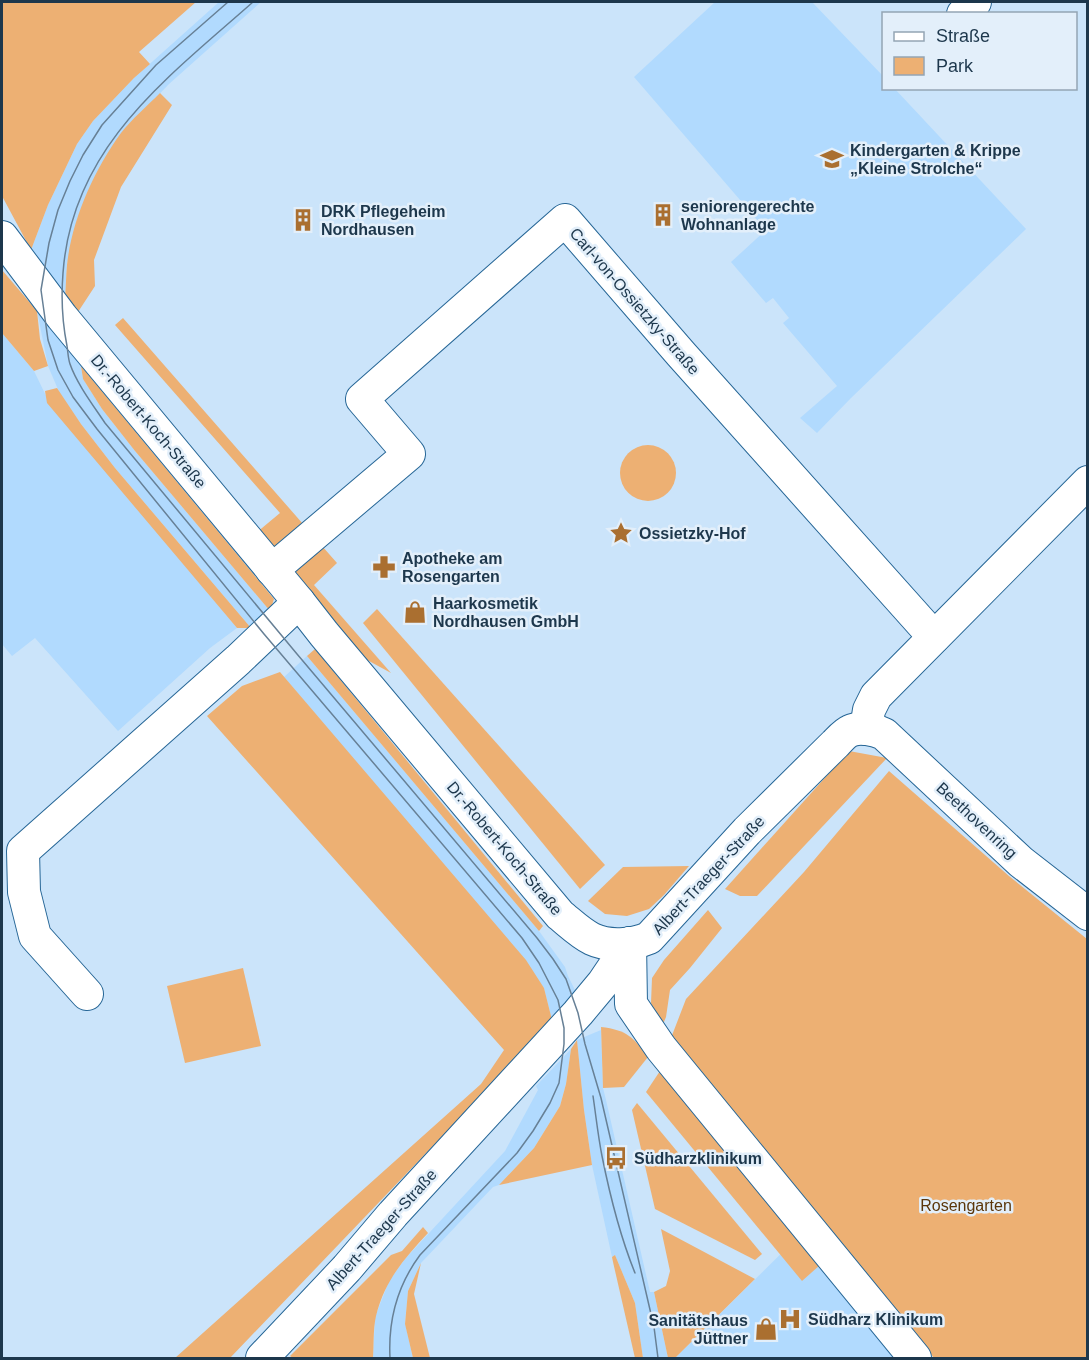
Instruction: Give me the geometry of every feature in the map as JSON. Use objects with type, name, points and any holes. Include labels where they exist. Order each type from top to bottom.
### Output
[{"type":"street","name":"Carl-von-Ossietzky-Straße","points":[[272,570],[409,454],[362,399],[565,220],[681,354],[934,637]]},
{"type":"street","name":"Dr.-Robert-Koch-Straße","points":[[2,237],[62,317],[560,915],[593,939],[613,944],[630,943]]},
{"type":"street","points":[[866,729],[869,710],[876,696],[1088,482]]},
{"type":"street","points":[[87,994],[35,936],[24,891],[23,851],[238,660],[299,602]]},
{"type":"street","name":"Albert-Traeger-Straße","points":[[262,1359],[578,1013],[603,983],[630,943],[649,938],[747,831],[835,744],[850,731],[866,729]]},
{"type":"street","name":"Beethovenring","points":[[866,729],[884,734],[1021,861],[1088,914]]},
{"type":"street","points":[[630,943],[631,1004],[661,1048],[915,1359]]},
{"type":"shaded area","points":[[219,2],[261,2],[169,84],[123,132],[67,263],[65,297],[31,250],[48,205],[77,144],[93,121],[134,78]]},
{"type":"shaded area","name":"Kindergarten & Krippe „Kleine Strolche“","points":[[715,2],[812,2],[882,75],[882,90],[896,90],[1026,229],[817,433],[800,418],[837,386],[783,323],[789,318],[773,298],[766,303],[731,262],[766,230],[634,77]]},
{"type":"shaded area","points":[[37,311],[81,366],[83,379],[102,409],[270,611],[251,628],[115,468],[60,394],[48,366]]},
{"type":"shaded area","points":[[2,333],[34,371],[49,402],[237,628],[210,648],[118,731],[35,638],[12,656],[2,644]]},
{"type":"shaded area","points":[[307,656],[539,931],[565,967],[575,990],[566,1009],[553,1024],[544,988],[284,677]]},
{"type":"shaded area","points":[[601,1030],[603,1088],[650,1292],[654,1292],[668,1358],[643,1358],[635,1303],[615,1255],[612,1257],[592,1165],[577,1040]]},
{"type":"shaded area","points":[[571,1049],[560,1106],[534,1148],[499,1185],[493,1187],[421,1263],[408,1291],[405,1323],[413,1358],[373,1358],[375,1317],[389,1281],[405,1259],[505,1151],[538,1090],[536,1086]]},
{"type":"shaded area","name":"Südharz Klinikum","points":[[797,1238],[897,1358],[675,1358]]},
{"type":"green space","points":[[2,2],[196,2],[139,52],[150,64],[93,121],[77,144],[48,205],[31,250],[2,196]]},
{"type":"green space","points":[[160,93],[172,105],[121,187],[94,260],[95,286],[78,312],[65,297],[67,265],[79,213],[93,179],[111,147],[125,128]]},
{"type":"green space","points":[[2,270],[37,311],[40,339],[48,366],[34,371],[2,333]]},
{"type":"green space","points":[[123,318],[303,524],[272,550],[256,533],[280,513],[115,325]]},
{"type":"green space","points":[[81,366],[274,599],[270,611],[102,409],[83,379]]},
{"type":"green space","points":[[57,388],[115,468],[251,628],[237,628],[47,403],[45,391]]},
{"type":"green space","points":[[643,445],[653,445],[668,453],[674,462],[676,473],[674,484],[668,493],[653,501],[643,501],[632,496],[625,489],[620,478],[620,468],[625,457],[632,450]]},
{"type":"green space","points":[[322,546],[337,563],[314,585],[391,673],[358,655],[291,573]]},
{"type":"green space","points":[[377,609],[605,865],[580,889],[363,623]]},
{"type":"green space","points":[[315,649],[543,926],[539,931],[307,656]]},
{"type":"green space","points":[[280,672],[526,960],[544,988],[553,1024],[474,1103],[230,1358],[175,1358],[481,1084],[504,1050],[207,716],[242,686]]},
{"type":"green space","points":[[849,751],[887,758],[757,896],[740,896],[725,889]]},
{"type":"green space","name":"Rosengarten","points":[[889,771],[1009,876],[1087,939],[1087,1358],[934,1358],[671,1038],[686,999],[804,872]]},
{"type":"green space","points":[[689,866],[649,909],[627,916],[605,914],[588,901],[623,867]]},
{"type":"green space","points":[[708,910],[722,928],[670,990],[666,1017],[661,1029],[651,1003],[652,978],[664,960]]},
{"type":"green space","points":[[243,968],[261,1046],[185,1063],[167,986]]},
{"type":"green space","points":[[601,1027],[617,1030],[629,1036],[648,1057],[624,1087],[603,1088]]},
{"type":"green space","points":[[577,1040],[592,1165],[499,1185],[534,1148],[560,1106],[571,1049]]},
{"type":"green space","points":[[660,1071],[820,1265],[802,1281],[646,1092]]},
{"type":"green space","points":[[637,1103],[762,1254],[755,1260],[655,1209],[632,1110]]},
{"type":"green space","points":[[423,1227],[428,1233],[396,1271],[380,1303],[375,1321],[373,1358],[293,1358],[290,1356],[391,1255],[402,1251]]},
{"type":"green space","points":[[661,1229],[755,1279],[675,1358],[668,1358],[654,1292],[666,1286],[670,1271]]},
{"type":"green space","points":[[615,1255],[635,1303],[643,1358],[635,1358],[612,1257]]},
{"type":"green space","points":[[421,1263],[414,1294],[430,1358],[413,1358],[405,1324],[408,1291]]},
{"type":"tram line","points":[[228,2],[156,65],[102,125],[83,155],[58,210],[49,243],[41,290],[48,340],[58,370],[73,397],[264,634],[522,938],[539,963],[558,1000],[564,1028],[564,1044],[559,1083],[550,1103],[517,1153],[420,1255],[412,1267],[396,1304],[391,1330],[390,1358]]},
{"type":"tram line","points":[[253,2],[157,88],[104,152],[84,188],[70,228],[63,273],[63,319],[70,364],[81,387],[105,423],[537,938],[566,979],[578,1013],[601,1098],[654,1327],[658,1358]]},
{"type":"tram line","points":[[593,1096],[608,1186],[635,1273]]},
{"type":"place","name":"Kindergarten & Krippe „Kleine Strolche“","points":[[832,159]]},
{"type":"place","name":"seniorengerechte Wohnanlage","points":[[663,215]]},
{"type":"place","name":"DRK Pflegeheim Nordhausen","points":[[303,220]]},
{"type":"place","name":"Ossietzky-Hof","points":[[621,533]]},
{"type":"place","name":"Apotheke am Rosengarten","points":[[384,567]]},
{"type":"place","name":"Haarkosmetik Nordhausen GmbH","points":[[415,612]]},
{"type":"place","name":"Südharzklinikum","points":[[616,1158]]},
{"type":"place","name":"Südharz Klinikum","points":[[790,1319]]},
{"type":"place","name":"Sanitätshaus Jüttner","points":[[766,1329]]}]
